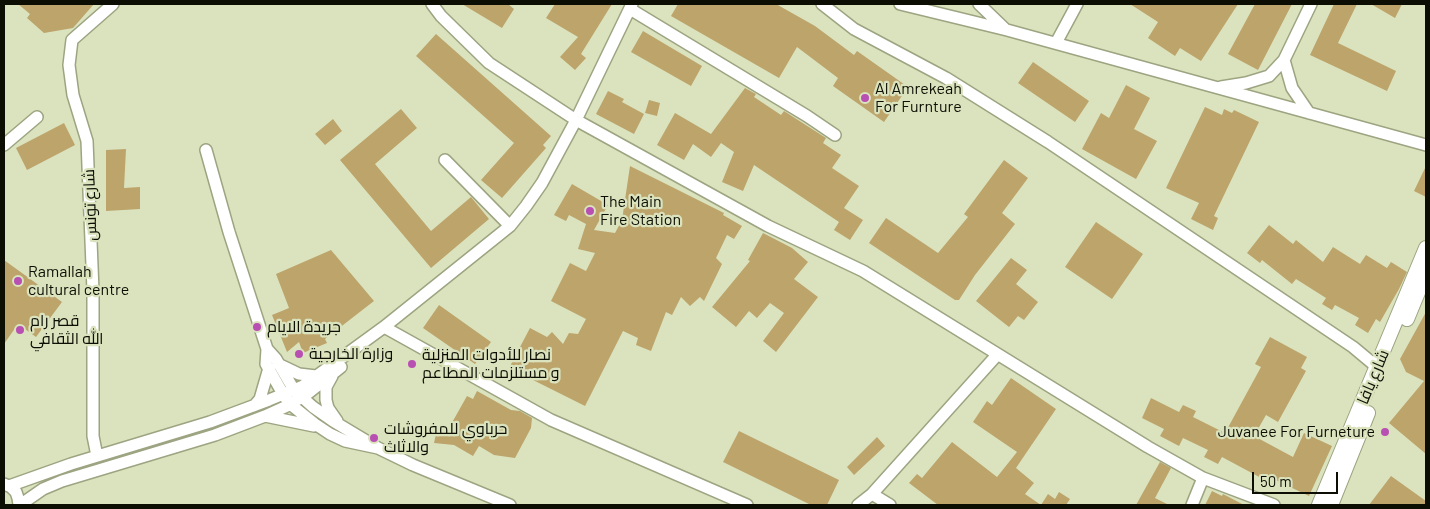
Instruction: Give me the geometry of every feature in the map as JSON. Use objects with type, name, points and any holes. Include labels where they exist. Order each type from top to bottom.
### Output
[{"type":"main road","name":"شارع يافا","points":[[1319,505],[1426,248]]},
{"type":"main road","name":"شارع يافا","points":[[1331,505],[1426,273]]},
{"type":"street","name":"شارع تونس","points":[[97,456],[93,436],[93,291],[87,141],[72,95],[69,65],[72,40],[113,4]]},
{"type":"street","points":[[432,4],[441,16],[489,63],[576,120],[768,226],[863,271],[1148,447],[1203,478],[1274,505]]},
{"type":"street","points":[[822,4],[854,29],[946,78],[1048,142],[1353,347],[1377,367]]},
{"type":"street","points":[[900,4],[1056,43],[1426,145]]},
{"type":"street","points":[[978,4],[1007,30]]},
{"type":"street","points":[[1056,43],[1077,4]]},
{"type":"street","points":[[1216,88],[1246,83],[1269,76],[1284,60],[1310,4]]},
{"type":"street","points":[[6,485],[16,492],[20,505],[43,489],[62,481],[214,434],[264,416],[384,327],[510,226],[526,206],[542,183],[576,120],[631,7],[807,116],[835,136]]},
{"type":"street","points":[[1284,60],[1292,88],[1309,113]]},
{"type":"street","points":[[4,145],[37,116]]},
{"type":"street","points":[[206,150],[229,232],[267,349],[266,364],[299,374],[316,376]]},
{"type":"street","points":[[445,160],[510,226]]},
{"type":"street","points":[[6,485],[210,422],[254,406],[292,396],[334,373],[384,327]]},
{"type":"street","points":[[384,327],[551,420],[747,505]]},
{"type":"street","points":[[858,505],[872,494],[997,354]]},
{"type":"street","points":[[254,406],[260,399],[273,366]]},
{"type":"street","points":[[273,366],[292,396],[322,429]]},
{"type":"street","points":[[334,373],[326,387],[326,393],[328,408],[339,425]]},
{"type":"street","points":[[292,396],[378,448],[413,465],[510,505]]},
{"type":"street","points":[[264,416],[322,429],[345,441],[378,448]]},
{"type":"street","points":[[1192,505],[1203,478]]},
{"type":"street","points":[[872,494],[890,505]]},
{"type":"building","points":[[18,4],[94,4],[73,28],[44,33],[27,18],[30,14]]},
{"type":"building","points":[[462,4],[508,4],[514,9],[502,28]]},
{"type":"building","points":[[555,4],[612,4],[581,54],[586,58],[575,70],[560,57],[578,37],[546,18]]},
{"type":"building","points":[[678,4],[776,4],[815,26],[854,55],[857,51],[908,87],[884,122],[833,86],[838,78],[797,47],[779,78],[671,16]]},
{"type":"building","points":[[1130,4],[1238,4],[1201,61],[1180,48],[1175,56],[1148,38],[1158,22]]},
{"type":"building","points":[[1255,4],[1292,4],[1258,70],[1228,54]]},
{"type":"building","points":[[1334,4],[1357,4],[1338,43],[1396,71],[1387,91],[1310,55]]},
{"type":"building","points":[[1371,4],[1402,4],[1395,18]]},
{"type":"building","points":[[643,31],[702,66],[691,86],[631,52]]},
{"type":"building","points":[[436,34],[551,136],[543,145],[546,148],[502,198],[481,180],[514,143],[416,56]]},
{"type":"building","points":[[1033,62],[1089,101],[1075,122],[1018,83]]},
{"type":"building","points":[[1126,85],[1150,98],[1134,129],[1157,141],[1136,179],[1082,149],[1101,113],[1109,118]]},
{"type":"building","points":[[745,88],[756,94],[754,97],[781,115],[784,111],[826,138],[823,143],[841,155],[832,168],[859,186],[844,208],[863,220],[850,240],[834,230],[839,222],[754,165],[743,191],[722,182],[734,152],[721,143],[711,157],[693,144],[684,160],[657,145],[675,113],[711,134]]},
{"type":"building","points":[[608,91],[624,99],[622,102],[644,114],[634,134],[596,114]]},
{"type":"building","points":[[649,100],[660,103],[657,116],[645,113]]},
{"type":"building","points":[[1205,107],[1222,115],[1224,109],[1232,113],[1234,110],[1259,122],[1214,216],[1218,218],[1213,230],[1191,219],[1199,203],[1166,188]]},
{"type":"building","points":[[401,109],[417,128],[375,164],[431,231],[471,197],[489,219],[431,268],[340,160]]},
{"type":"building","points":[[333,119],[342,131],[325,145],[315,134]]},
{"type":"building","points":[[64,123],[75,145],[27,170],[16,148]]},
{"type":"building","points":[[126,149],[124,188],[140,187],[140,209],[106,211],[106,150]]},
{"type":"building","points":[[1004,160],[1028,178],[1002,213],[1015,224],[975,275],[959,300],[955,300],[869,243],[886,218],[938,253],[968,217],[964,214]]},
{"type":"building","points":[[630,166],[724,213],[723,215],[742,226],[734,239],[727,235],[716,258],[722,264],[704,301],[700,297],[690,306],[681,297],[672,315],[666,312],[651,351],[636,345],[638,338],[623,331],[585,406],[509,368],[530,328],[547,337],[552,332],[563,344],[569,333],[578,334],[586,319],[551,301],[570,263],[586,271],[595,253],[578,249],[586,224],[569,215],[566,221],[554,215],[572,184],[608,205],[594,230],[615,233],[622,220]]},
{"type":"building","points":[[1426,166],[1426,197],[1414,191]]},
{"type":"building","points":[[1096,222],[1143,254],[1112,299],[1065,267]]},
{"type":"building","points":[[1269,225],[1293,244],[1296,240],[1323,262],[1333,247],[1360,264],[1366,255],[1387,268],[1391,262],[1407,272],[1380,322],[1376,319],[1368,333],[1355,325],[1359,318],[1335,305],[1332,310],[1322,304],[1326,298],[1296,279],[1292,284],[1262,260],[1260,263],[1247,253]]},
{"type":"building","points":[[763,233],[792,248],[808,262],[794,279],[818,297],[776,352],[763,341],[784,313],[770,303],[757,318],[749,311],[736,327],[712,307],[750,261],[748,260]]},
{"type":"building","points":[[331,250],[374,301],[325,339],[327,343],[303,353],[299,342],[287,352],[272,315],[289,308],[276,274]]},
{"type":"building","points":[[1011,258],[1027,270],[1016,284],[1038,302],[1024,320],[1018,316],[1009,327],[976,301]]},
{"type":"building","name":"Ramallah cultural centre","points":[[4,260],[62,302],[36,337],[18,324],[4,344]]},
{"type":"building","points":[[439,305],[491,342],[475,364],[423,328]]},
{"type":"building","points":[[1426,312],[1426,454],[1389,423],[1424,381],[1406,372],[1400,359]]},
{"type":"building","points":[[1270,337],[1307,357],[1301,368],[1306,371],[1278,422],[1266,415],[1254,436],[1293,457],[1304,433],[1332,446],[1309,496],[1265,475],[1263,479],[1222,457],[1218,464],[1204,457],[1208,450],[1183,438],[1179,446],[1160,436],[1164,429],[1142,418],[1151,398],[1179,412],[1183,405],[1196,411],[1193,417],[1225,433],[1261,367],[1255,364]]},
{"type":"building","points":[[1011,378],[1056,409],[1016,468],[1034,483],[1025,494],[1041,505],[938,505],[909,483],[917,474],[922,478],[952,442],[997,477],[1017,452],[973,422],[987,401],[992,405]]},
{"type":"building","points":[[477,391],[511,410],[520,411],[532,418],[531,428],[515,458],[494,455],[479,446],[473,456],[454,445],[434,443],[436,434],[445,435],[467,396],[473,399]]},
{"type":"building","points":[[739,431],[839,480],[827,505],[811,505],[723,462]]},
{"type":"building","points":[[877,437],[885,446],[854,475],[847,467]]},
{"type":"building","points":[[1160,462],[1171,468],[1155,498],[1169,505],[1136,505]]},
{"type":"building","points":[[1391,476],[1426,501],[1426,505],[1369,505]]},
{"type":"building","points":[[1212,491],[1222,496],[1223,494],[1244,505],[1205,505]]},
{"type":"building","points":[[1059,492],[1070,499],[1066,505],[1041,505],[1048,494],[1055,499]]},
{"type":"place","name":"Al Amrekeah For Furnture","points":[[865,98]]},
{"type":"place","name":"The Main Fire Station","points":[[590,211]]},
{"type":"place","name":"Ramallah cultural centre","points":[[18,281]]},
{"type":"place","name":"جريدة الايام","points":[[257,327]]},
{"type":"place","name":"قصر رام الله الثقافي","points":[[20,330]]},
{"type":"place","name":"وزارة الخارجية","points":[[299,354]]},
{"type":"place","name":"نصار للأدوات المنزلية و مستلزمات المطاعم","points":[[412,364]]},
{"type":"place","name":"Juvanee For Furneture","points":[[1385,432]]},
{"type":"place","name":"حرباوي للمفروشات والاثاث","points":[[374,438]]}]
